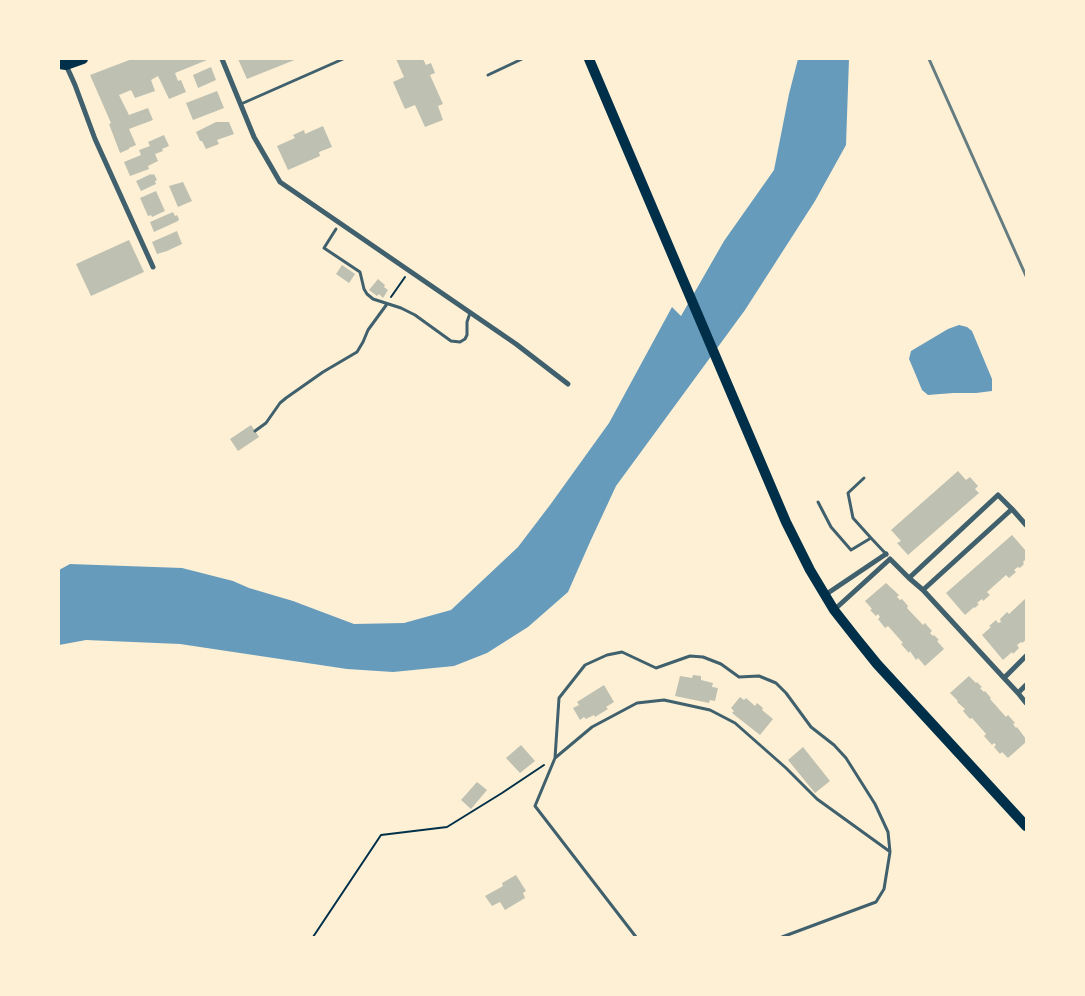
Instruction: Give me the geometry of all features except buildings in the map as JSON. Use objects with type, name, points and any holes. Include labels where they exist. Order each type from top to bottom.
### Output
[{"type":"main road","points":[[64,63],[83,59]]},
{"type":"main road","points":[[589,59],[786,522],[806,562],[834,610],[877,664],[1026,826]]},
{"type":"street","points":[[222,59],[254,137],[280,182],[516,344],[568,384]]},
{"type":"street","points":[[64,63],[75,85],[94,139],[153,267]]},
{"type":"street","points":[[909,578],[998,495],[1026,525]]},
{"type":"street","points":[[923,590],[1012,509]]},
{"type":"street","points":[[825,594],[886,554]]},
{"type":"street","points":[[834,610],[890,559],[923,590],[1026,703]]},
{"type":"street","points":[[1004,678],[1026,656]]},
{"type":"street","points":[[1018,693],[1026,685]]},
{"type":"lane","points":[[241,104],[343,59]]},
{"type":"lane","points":[[488,75],[522,59]]},
{"type":"lane","points":[[336,229],[324,248],[360,272],[364,289],[373,299],[401,308],[451,341],[460,342],[465,339],[470,313]]},
{"type":"lane","points":[[255,431],[266,423],[286,398],[323,372],[357,352],[364,342],[368,330],[387,304]]},
{"type":"lane","points":[[864,478],[848,493],[853,518],[890,559]]},
{"type":"lane","points":[[818,502],[831,527],[851,550],[871,538]]},
{"type":"lane","points":[[636,937],[535,806],[555,758],[559,698],[585,665],[606,655],[622,652],[656,668],[690,656],[704,657],[722,664],[739,677],[759,676],[776,683],[786,693],[811,727],[834,745],[846,758],[875,804],[888,832],[890,852],[884,888],[876,902],[782,937]]},
{"type":"lane","points":[[555,758],[592,727],[637,703],[664,700],[710,710],[735,723],[786,768],[817,799],[890,852]]},
{"type":"path","points":[[387,304],[409,271]]},
{"type":"path","points":[[314,937],[381,835],[447,827],[555,758]]},
{"type":"water","points":[[798,59],[849,59],[846,145],[815,201],[745,310],[616,486],[568,592],[528,627],[487,653],[454,666],[393,672],[347,669],[180,644],[86,640],[59,645],[59,570],[70,564],[182,568],[233,581],[354,624],[404,623],[451,610],[518,547],[550,505],[609,423],[672,307],[681,316],[724,241],[774,170]]},
{"type":"water","points":[[959,325],[967,327],[972,331],[992,379],[992,391],[928,395],[922,390],[909,359],[911,351],[948,329]]},
{"type":"railway","points":[[929,59],[1026,276]]}]
